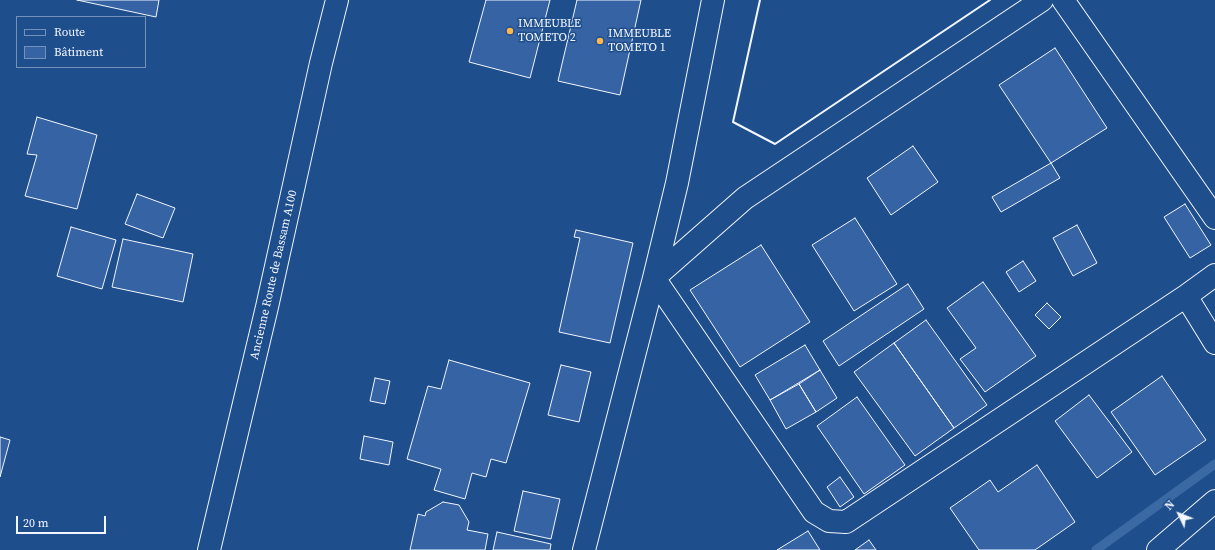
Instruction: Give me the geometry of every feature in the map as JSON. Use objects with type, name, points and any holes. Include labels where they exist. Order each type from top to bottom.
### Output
[{"type":"street","name":"Ancienne Route de Bassam A100","points":[[209,550],[267,307],[321,63],[337,0]]},
{"type":"street","points":[[584,550],[677,183],[713,0]]},
{"type":"street","points":[[654,278],[745,198],[1042,0]]},
{"type":"street","points":[[1063,0],[1215,218]]},
{"type":"street","points":[[654,278],[814,512],[828,521],[846,522],[1186,296],[1215,275]]},
{"type":"street","points":[[1186,296],[1215,343]]},
{"type":"street","points":[[1158,550],[1215,501]]},
{"type":"building","points":[[77,0],[159,0],[156,17]]},
{"type":"building","name":"IMMEUBLE TOMETO 2","points":[[486,0],[550,0],[530,78],[469,62]]},
{"type":"building","name":"IMMEUBLE TOMETO 1","points":[[577,0],[641,0],[620,95],[558,81]]},
{"type":"building","points":[[1055,48],[1107,128],[1051,163],[999,85]]},
{"type":"building","points":[[37,117],[97,135],[77,209],[25,196],[37,155],[27,154]]},
{"type":"building","points":[[913,146],[938,182],[891,215],[867,178]]},
{"type":"building","points":[[1051,163],[1060,178],[1001,212],[992,197]]},
{"type":"building","points":[[137,194],[175,208],[163,238],[125,224]]},
{"type":"building","points":[[1185,204],[1211,245],[1190,258],[1164,217]]},
{"type":"building","points":[[855,218],[897,284],[854,311],[812,245]]},
{"type":"building","points":[[1077,225],[1097,263],[1073,276],[1053,238]]},
{"type":"building","points":[[71,227],[116,240],[102,289],[57,276]]},
{"type":"building","points":[[576,230],[633,243],[610,343],[559,332],[580,238],[574,237]]},
{"type":"building","points":[[123,239],[193,254],[183,302],[112,287]]},
{"type":"building","points":[[761,245],[810,322],[740,367],[690,290]]},
{"type":"building","points":[[1023,261],[1036,281],[1019,292],[1006,272]]},
{"type":"building","points":[[983,282],[1036,356],[985,392],[960,359],[976,348],[947,308]]},
{"type":"building","points":[[908,284],[924,309],[839,366],[823,341]]},
{"type":"building","points":[[1047,303],[1061,317],[1049,329],[1035,315]]},
{"type":"building","points":[[926,320],[987,405],[954,428],[894,343]]},
{"type":"building","points":[[894,343],[954,428],[915,456],[854,372]]},
{"type":"building","points":[[805,345],[820,370],[770,400],[755,375]]},
{"type":"building","points":[[449,360],[530,383],[506,463],[491,459],[486,477],[472,473],[465,499],[434,490],[441,469],[407,459],[428,386],[441,389]]},
{"type":"building","points":[[561,365],[591,372],[579,422],[548,415]]},
{"type":"building","points":[[820,370],[837,398],[816,412],[799,384]]},
{"type":"building","points":[[1162,376],[1206,440],[1155,475],[1111,412]]},
{"type":"building","points":[[375,378],[390,381],[385,404],[370,401]]},
{"type":"building","points":[[799,384],[816,412],[786,429],[770,400]]},
{"type":"building","points":[[1089,395],[1132,452],[1097,478],[1055,421]]},
{"type":"building","points":[[857,397],[905,465],[864,494],[817,426]]},
{"type":"building","points":[[364,436],[393,442],[389,465],[360,459]]},
{"type":"building","points":[[0,437],[10,440],[0,477]]},
{"type":"building","points":[[1037,465],[1075,522],[1035,550],[979,550],[950,508],[990,480],[998,492]]},
{"type":"building","points":[[840,477],[854,497],[840,507],[827,487]]},
{"type":"building","points":[[523,491],[560,499],[551,539],[514,531]]},
{"type":"building","points":[[443,502],[459,505],[469,522],[467,530],[488,534],[485,550],[410,550],[418,514],[425,516],[426,512]]},
{"type":"building","points":[[808,531],[820,550],[777,550]]},
{"type":"building","points":[[497,532],[551,544],[550,550],[493,550]]},
{"type":"building","points":[[869,540],[876,550],[855,550]]},
{"type":"waterway","points":[[1096,550],[1215,464]]},
{"type":"wall","points":[[760,0],[733,122],[775,144],[990,0]]},
{"type":"place","name":"IMMEUBLE TOMETO 2","points":[[510,31]]},
{"type":"place","name":"IMMEUBLE TOMETO 1","points":[[600,41]]}]
